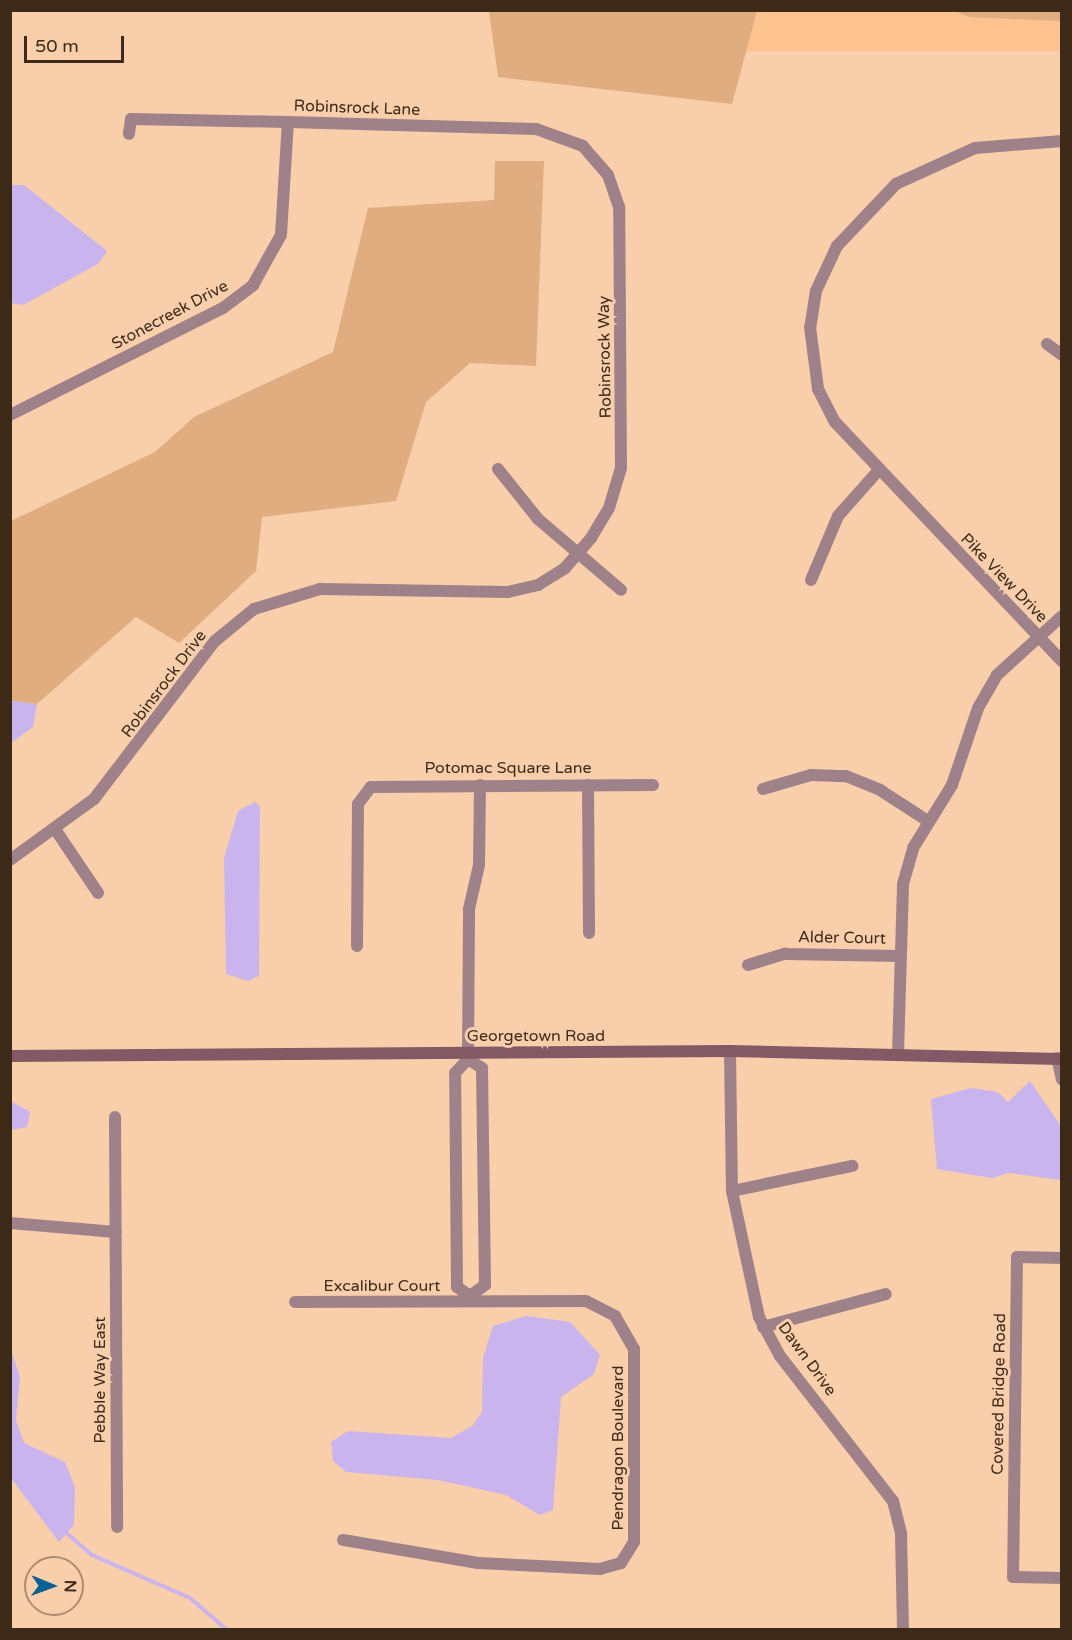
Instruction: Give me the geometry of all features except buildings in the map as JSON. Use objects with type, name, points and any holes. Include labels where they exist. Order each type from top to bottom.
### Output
[{"type":"main road","name":"Georgetown Road","points":[[10,1056],[468,1056],[730,1051],[1059,1059]]},
{"type":"street","name":"Robinsrock Lane","points":[[129,134],[130,119],[536,129],[566,137],[591,154]]},
{"type":"street","name":"Stonecreek Drive","points":[[10,415],[224,308],[254,285],[281,235],[288,122]]},
{"type":"street","name":"Pike View Drive","points":[[898,1054],[903,884],[928,821],[952,785],[978,708],[997,675],[1039,639],[878,471],[835,422],[818,389],[810,321],[822,277],[852,226],[912,174],[987,145],[1062,141]]},
{"type":"street","name":"Robinsrock Way","points":[[577,554],[609,508],[622,458],[620,220],[614,188],[591,154]]},
{"type":"street","points":[[1047,344],[1062,355]]},
{"type":"street","points":[[498,469],[525,506],[577,554],[621,590]]},
{"type":"street","points":[[811,580],[838,516],[878,471]]},
{"type":"street","name":"Robinsrock Drive","points":[[10,860],[55,829],[115,778],[215,641],[259,606],[320,589],[520,591],[549,579],[577,554]]},
{"type":"street","points":[[1062,616],[1039,639],[1062,662]]},
{"type":"street","points":[[763,789],[804,776],[846,777],[869,784],[928,821]]},
{"type":"street","name":"Potomac Square Lane","points":[[357,946],[358,804],[365,792],[380,785],[653,785]]},
{"type":"street","points":[[468,1056],[482,1068],[485,1285],[470,1299],[457,1287],[455,1073],[468,1056],[469,909],[479,865],[480,785]]},
{"type":"street","points":[[588,785],[589,933]]},
{"type":"street","points":[[55,829],[98,894]]},
{"type":"street","name":"Alder Court","points":[[748,965],[785,954],[900,956]]},
{"type":"street","name":"Dawn Drive","points":[[730,1051],[732,1191],[763,1327],[893,1501],[901,1534],[903,1629]]},
{"type":"street","points":[[1059,1059],[1062,1079]]},
{"type":"street","name":"Pebble Way East","points":[[115,1117],[117,1527]]},
{"type":"street","points":[[732,1191],[852,1166]]},
{"type":"street","points":[[10,1223],[116,1232]]},
{"type":"street","name":"Covered Bridge Road","points":[[1062,1258],[1017,1257],[1012,1577],[1062,1578]]},
{"type":"street","points":[[763,1327],[886,1294]]},
{"type":"street","name":"Excalibur Court","points":[[295,1302],[470,1299]]},
{"type":"street","name":"Pendragon Boulevard","points":[[343,1540],[478,1563],[605,1568],[628,1556],[634,1537],[635,1355],[624,1325],[586,1301],[470,1299]]},
{"type":"shaded area","points":[[489,10],[757,11],[732,104],[498,77]]},
{"type":"shaded area","points":[[715,11],[1061,11],[1061,51],[715,51]]},
{"type":"shaded area","points":[[955,11],[1061,11],[1061,21],[969,17]]},
{"type":"shaded area","points":[[495,161],[544,161],[536,366],[470,363],[426,402],[396,501],[262,517],[256,571],[179,643],[136,617],[37,704],[11,701],[11,521],[155,452],[194,417],[333,352],[368,208],[494,200]]},
{"type":"shaded area","points":[[11,185],[24,185],[107,251],[98,264],[23,305],[11,303]]},
{"type":"shaded area","points":[[11,701],[37,704],[33,727],[11,743]]},
{"type":"shaded area","points":[[255,802],[260,806],[259,976],[248,981],[226,974],[224,858],[238,811]]},
{"type":"shaded area","points":[[1030,1081],[1061,1126],[1061,1180],[1009,1173],[992,1178],[937,1169],[931,1099],[971,1088],[998,1092],[1008,1102]]},
{"type":"shaded area","points":[[11,1101],[30,1112],[27,1127],[11,1130]]},
{"type":"shaded area","points":[[526,1316],[570,1322],[600,1355],[594,1374],[561,1397],[553,1510],[540,1515],[506,1495],[438,1480],[346,1472],[333,1461],[331,1442],[348,1431],[451,1438],[472,1426],[482,1412],[483,1358],[493,1326]]},
{"type":"shaded area","points":[[11,1350],[20,1377],[16,1420],[24,1443],[65,1462],[75,1487],[74,1525],[59,1542],[11,1478]]},
{"type":"waterway","points":[[63,1530],[92,1555],[190,1598],[227,1630]]}]
